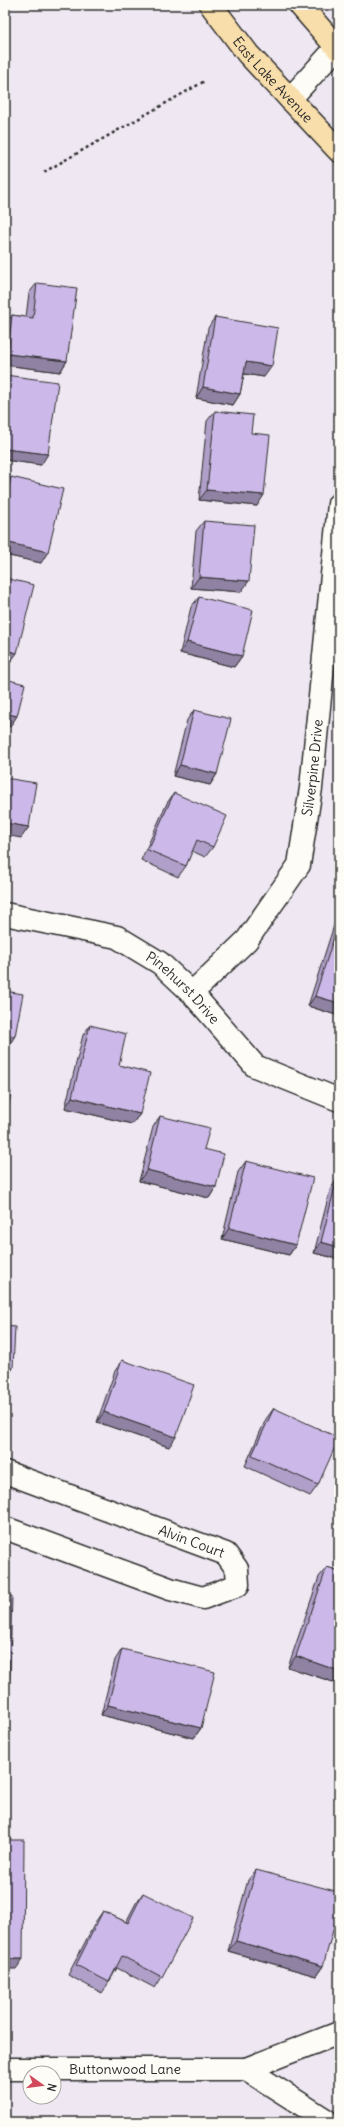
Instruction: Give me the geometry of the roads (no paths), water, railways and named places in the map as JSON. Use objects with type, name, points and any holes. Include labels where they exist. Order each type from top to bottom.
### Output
[{"type":"main road","name":"East Lake Avenue","points":[[211,5],[248,54],[338,149]]},
{"type":"main road","points":[[300,5],[338,47]]},
{"type":"street","points":[[290,99],[338,47]]},
{"type":"street","name":"Silverpine Drive","points":[[192,993],[247,940],[299,865],[311,788],[339,504]]},
{"type":"street","name":"Pinehurst Drive","points":[[5,914],[117,937],[160,963],[192,993],[255,1066],[339,1100]]},
{"type":"street","name":"Alvin Court","points":[[5,1472],[226,1554],[237,1569],[238,1585],[203,1598],[170,1589],[5,1528]]},
{"type":"street","name":"Buttonwood Lane","points":[[5,2069],[246,2069],[339,2033]]},
{"type":"street","points":[[246,2069],[326,2120]]}]
